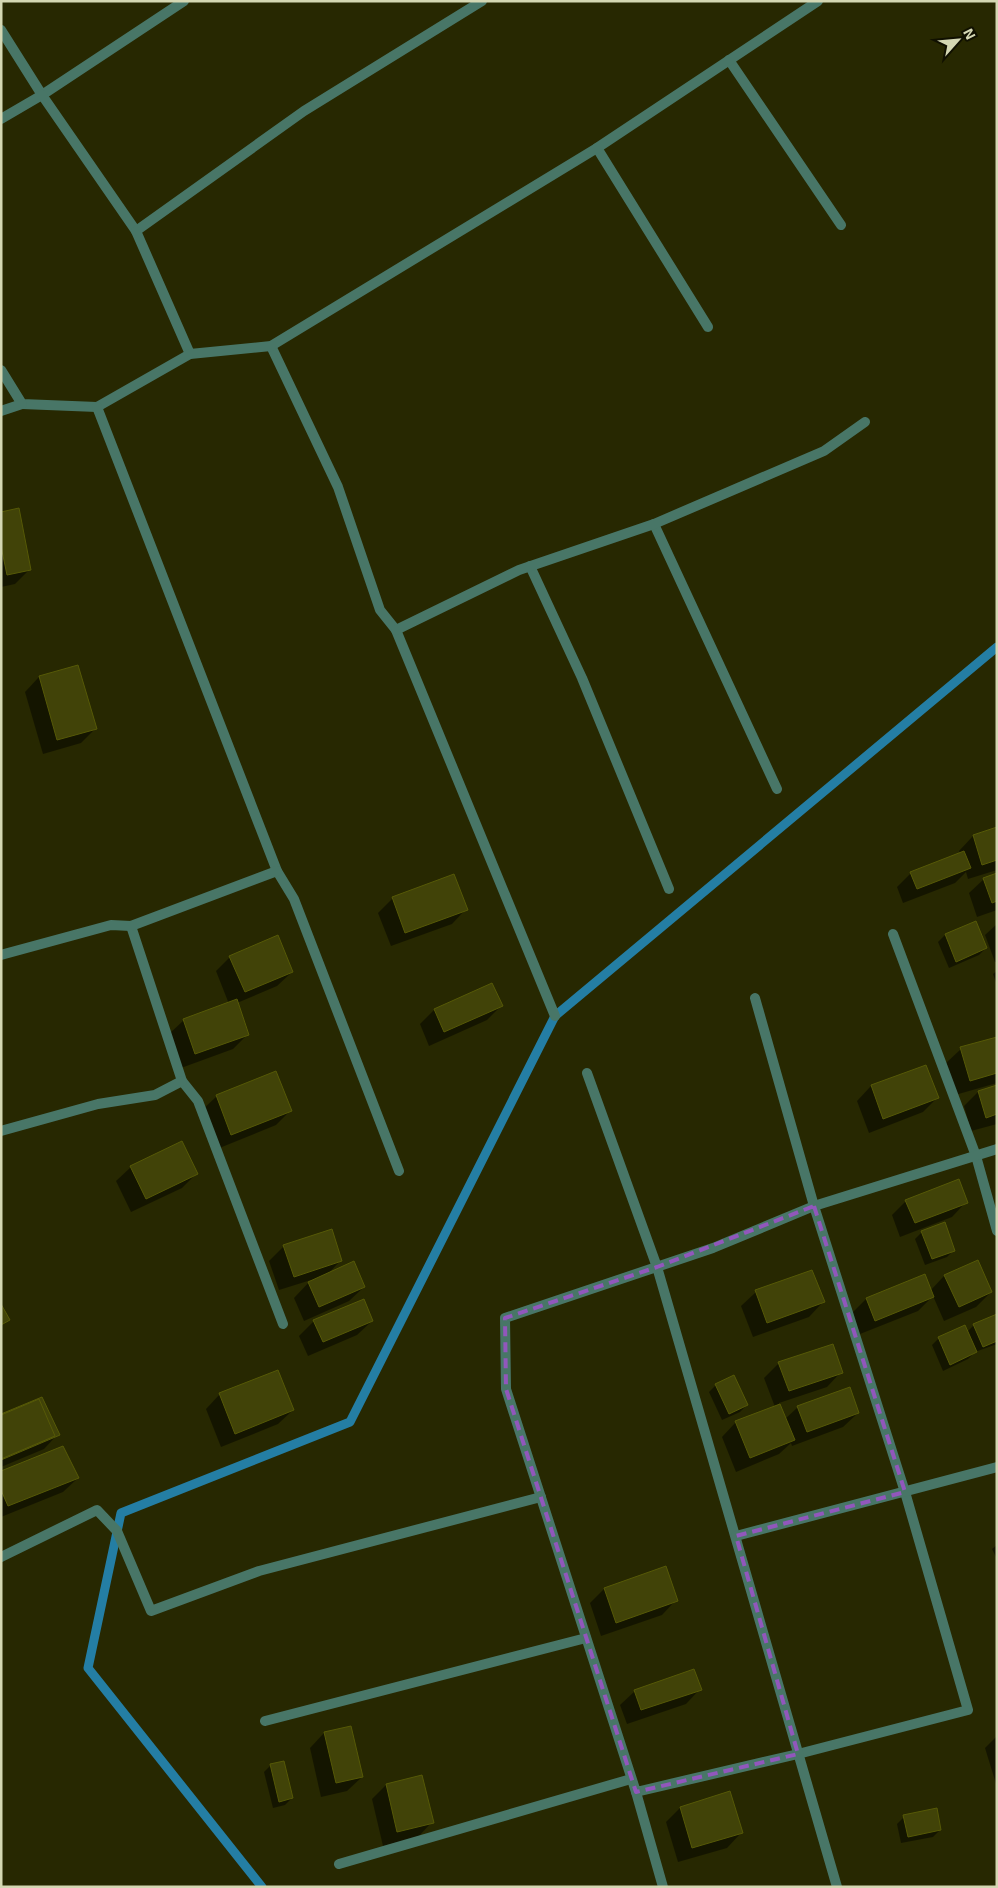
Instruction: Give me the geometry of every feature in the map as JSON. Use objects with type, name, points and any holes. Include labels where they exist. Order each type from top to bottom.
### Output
[{"type":"street","points":[[1,118],[42,95],[184,1]]},
{"type":"street","points":[[136,231],[304,111],[482,1]]},
{"type":"street","points":[[1,411],[22,404],[97,407],[190,354],[271,346],[597,148],[818,1]]},
{"type":"street","points":[[1,30],[42,95],[136,231],[190,354]]},
{"type":"street","points":[[729,60],[841,226]]},
{"type":"street","points":[[597,148],[708,327]]},
{"type":"street","points":[[271,346],[338,487],[380,610],[396,630],[554,1016]]},
{"type":"street","points":[[1,370],[22,404]]},
{"type":"street","points":[[97,407],[277,871],[294,900],[399,1171]]},
{"type":"street","points":[[396,630],[530,566],[654,524],[824,452],[866,422]]},
{"type":"street","points":[[654,524],[777,789]]},
{"type":"street","points":[[530,566],[582,678],[669,890]]},
{"type":"street","points":[[1,955],[111,925],[131,926],[277,871]]},
{"type":"street","points":[[131,926],[182,1081],[198,1101],[283,1324]]},
{"type":"street","points":[[893,934],[976,1156],[997,1231]]},
{"type":"street","points":[[636,1792],[798,1754],[968,1710],[905,1492],[814,1206],[755,998]]},
{"type":"street","points":[[587,1073],[657,1267],[837,1887]]},
{"type":"street","points":[[1,1131],[98,1104],[155,1095],[182,1081]]},
{"type":"street","points":[[663,1887],[632,1779],[506,1390],[505,1318],[713,1248],[814,1206],[997,1148]]},
{"type":"street","points":[[736,1536],[997,1468]]},
{"type":"street","points":[[1,1557],[98,1510],[117,1531],[151,1611],[259,1571],[541,1497]]},
{"type":"street","points":[[265,1721],[586,1638]]},
{"type":"street","points":[[339,1864],[632,1779]]},
{"type":"highlighted area","points":[[814,1206],[905,1492],[736,1536],[798,1754],[636,1792],[506,1389],[505,1318],[657,1267]]},
{"type":"building","points":[[19,508],[31,570],[7,575],[1,546],[1,512]]},
{"type":"building","points":[[78,665],[97,729],[57,740],[39,676]]},
{"type":"building","points":[[997,827],[997,860],[982,865],[973,835]]},
{"type":"building","points":[[964,851],[971,868],[917,889],[910,872]]},
{"type":"building","points":[[997,873],[997,901],[992,903],[983,878]]},
{"type":"building","points":[[454,874],[468,910],[405,933],[392,897]]},
{"type":"building","points":[[976,921],[987,948],[956,962],[945,934]]},
{"type":"building","points":[[278,935],[293,972],[245,992],[229,956]]},
{"type":"building","points":[[492,983],[503,1006],[444,1032],[434,1009]]},
{"type":"building","points":[[237,999],[249,1035],[195,1054],[183,1019]]},
{"type":"building","points":[[997,1037],[997,1073],[970,1081],[960,1047]]},
{"type":"building","points":[[926,1065],[939,1098],[883,1119],[871,1085]]},
{"type":"building","points":[[276,1071],[292,1111],[231,1135],[216,1095]]},
{"type":"building","points":[[997,1085],[997,1114],[986,1118],[978,1091]]},
{"type":"building","points":[[182,1141],[198,1174],[146,1199],[130,1166]]},
{"type":"building","points":[[959,1179],[968,1203],[915,1223],[905,1200]]},
{"type":"building","points":[[945,1222],[955,1251],[932,1259],[921,1231]]},
{"type":"building","points":[[332,1229],[342,1261],[294,1277],[283,1245]]},
{"type":"building","points":[[978,1260],[992,1292],[959,1307],[944,1275]]},
{"type":"building","points":[[354,1261],[365,1287],[319,1307],[308,1282]]},
{"type":"building","points":[[812,1270],[825,1302],[767,1323],[755,1290]]},
{"type":"building","points":[[925,1274],[934,1297],[875,1321],[866,1298]]},
{"type":"building","points":[[364,1299],[373,1321],[323,1342],[313,1320]]},
{"type":"building","points":[[1,1304],[10,1320],[1,1325]]},
{"type":"building","points":[[997,1314],[997,1341],[983,1347],[973,1324]]},
{"type":"building","points":[[965,1325],[977,1352],[950,1365],[938,1337]]},
{"type":"building","points":[[833,1344],[843,1373],[789,1391],[778,1362]]},
{"type":"building","points":[[278,1370],[294,1410],[235,1434],[219,1393]]},
{"type":"building","points":[[734,1375],[748,1405],[729,1414],[715,1384]]},
{"type":"building","points":[[850,1387],[859,1413],[807,1432],[797,1406]]},
{"type":"building","points":[[42,1397],[60,1435],[1,1460],[1,1414]]},
{"type":"building","points":[[39,1399],[55,1436],[1,1459],[1,1415]]},
{"type":"building","points":[[780,1404],[795,1440],[750,1458],[735,1421]]},
{"type":"building","points":[[63,1446],[79,1478],[8,1506],[1,1490],[1,1471]]},
{"type":"building","points":[[666,1566],[678,1601],[616,1623],[604,1588]]},
{"type":"building","points":[[694,1669],[702,1690],[641,1710],[634,1690]]},
{"type":"building","points":[[351,1726],[363,1777],[336,1783],[324,1732]]},
{"type":"building","points":[[284,1761],[293,1798],[279,1802],[270,1764]]},
{"type":"building","points":[[422,1775],[434,1823],[397,1832],[386,1784]]},
{"type":"building","points":[[730,1791],[743,1833],[692,1848],[680,1807]]},
{"type":"building","points":[[937,1808],[941,1830],[908,1837],[903,1815]]},
{"type":"waterway","points":[[262,1887],[88,1668],[121,1513],[350,1422],[555,1016],[997,647]]}]
